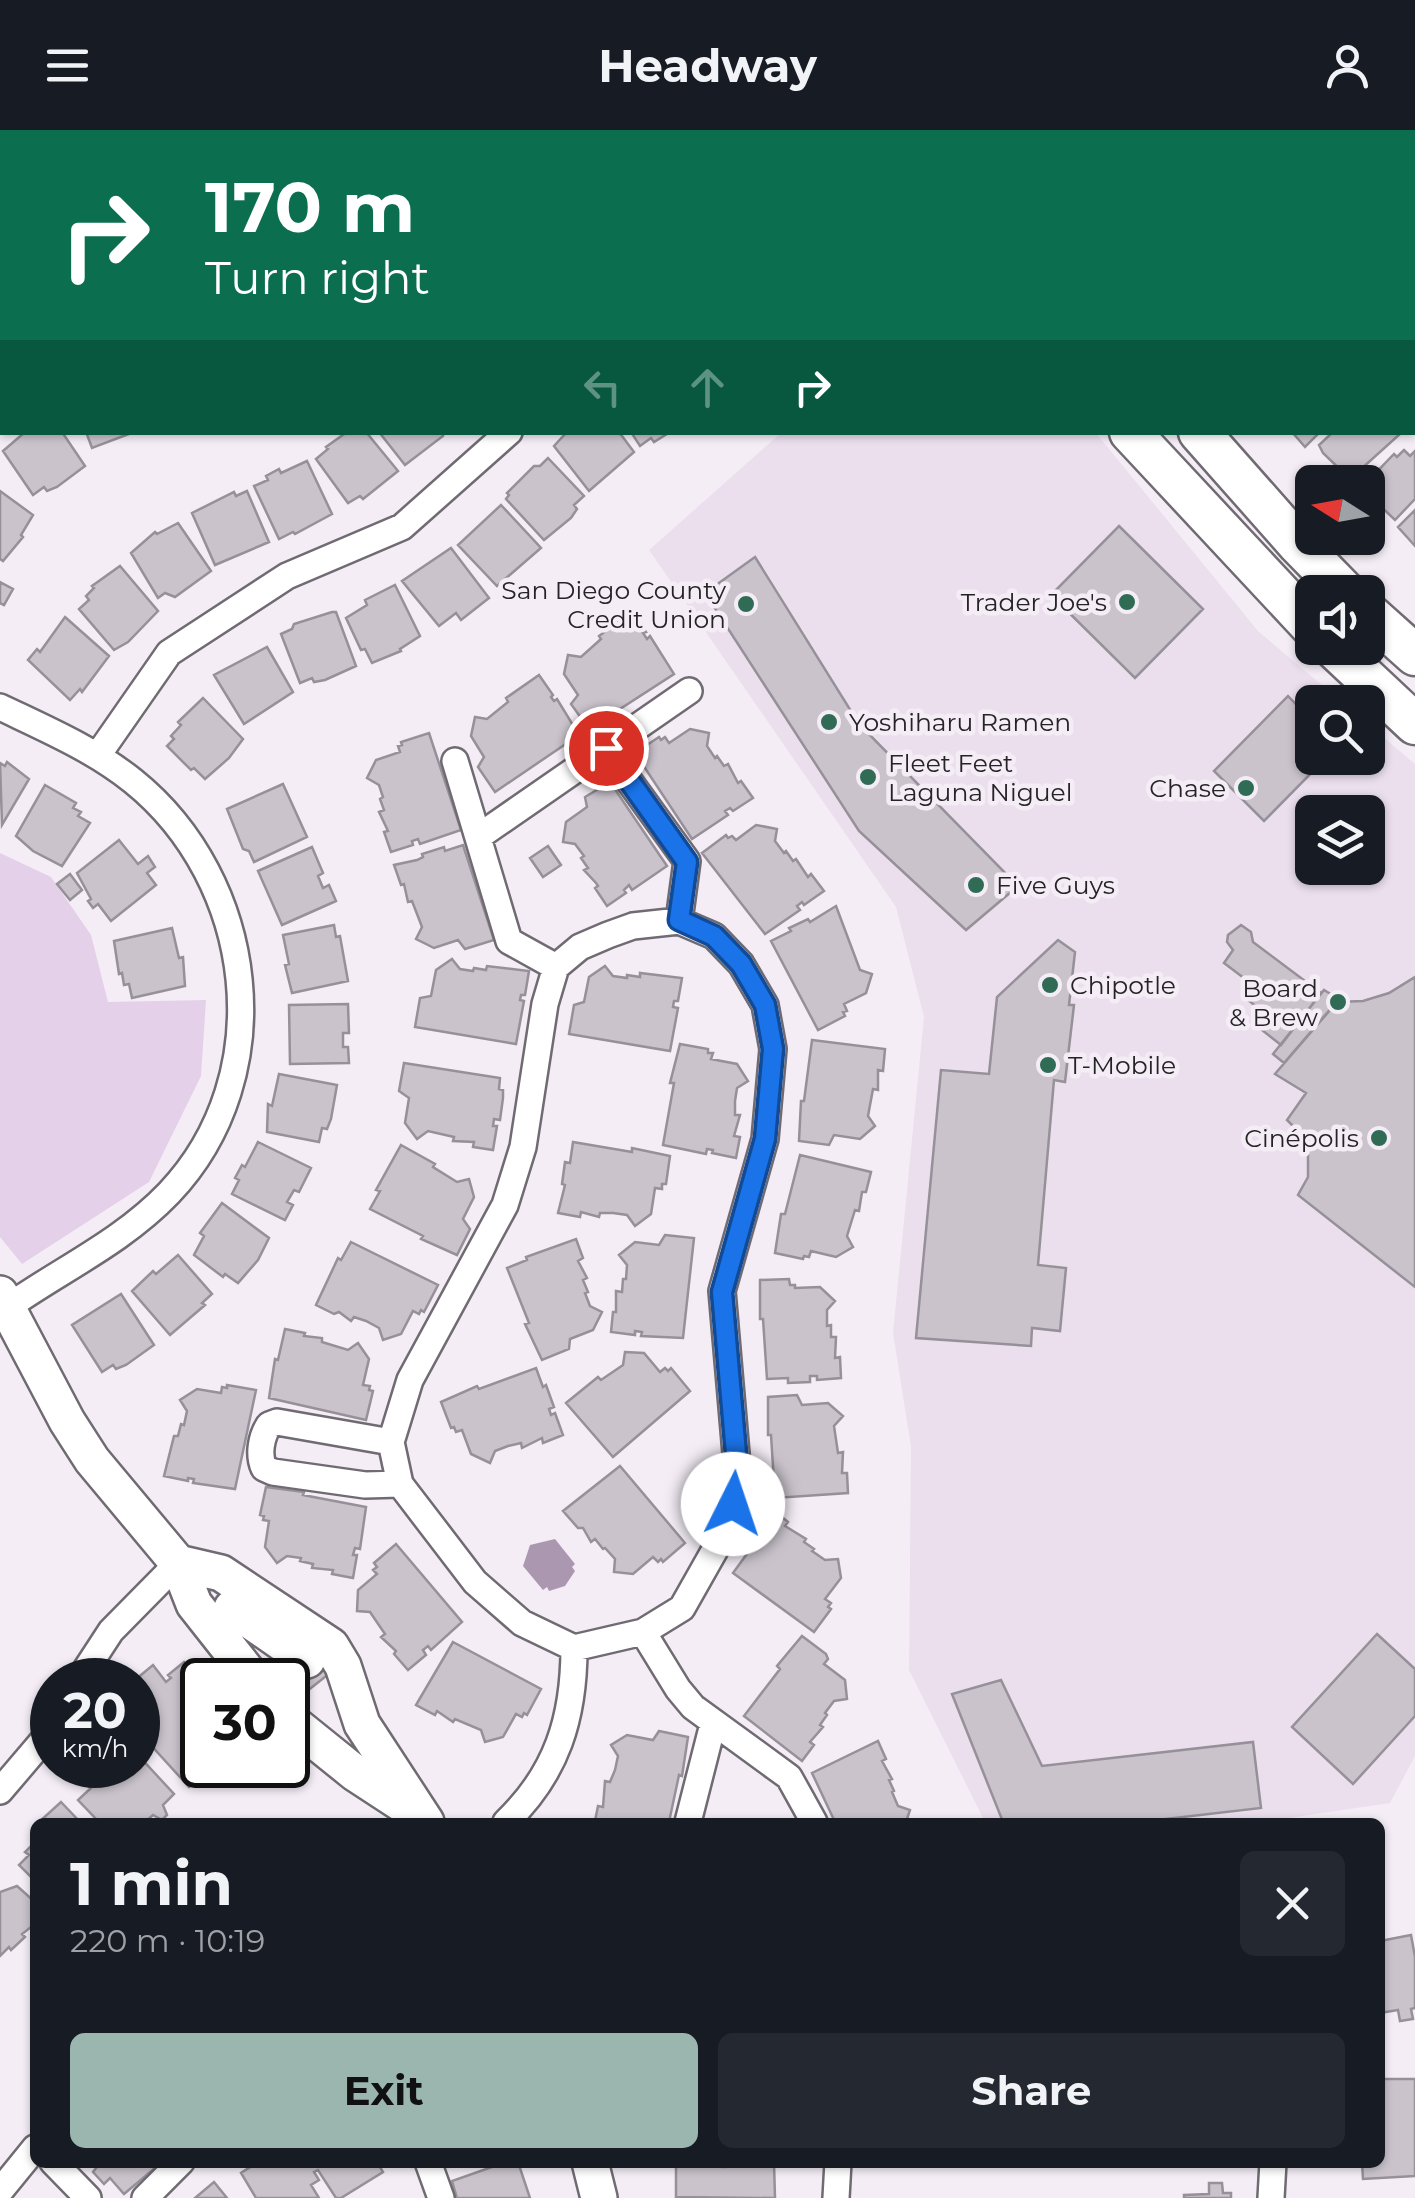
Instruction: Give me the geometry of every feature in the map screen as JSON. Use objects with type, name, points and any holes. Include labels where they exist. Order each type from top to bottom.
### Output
[{"type":"main road","points":[[1133,435],[1295,610]]},
{"type":"main road","points":[[1202,435],[1328,575]]},
{"type":"main road","points":[[1385,629],[1415,655]]},
{"type":"main road","points":[[1352,665],[1415,724]]},
{"type":"street","points":[[98,755],[169,653],[287,576],[402,528],[505,435]]},
{"type":"street","points":[[478,837],[689,692]]},
{"type":"street","points":[[0,707],[98,755],[135,783],[171,817],[207,869],[226,910],[243,1006],[232,1080],[209,1136],[174,1187],[128,1230],[4,1300],[92,1460],[178,1563],[194,1604],[237,1658]]},
{"type":"street","points":[[606,748],[687,862],[679,920]]},
{"type":"street","points":[[455,761],[509,941],[556,968]]},
{"type":"street","points":[[679,920],[714,936],[741,964],[765,1005],[773,1049],[765,1139],[722,1292],[737,1465],[733,1504],[704,1575],[682,1608],[643,1632],[574,1648],[522,1623],[474,1582],[400,1484],[391,1442],[410,1380],[505,1205],[523,1147],[545,1004],[556,968],[580,947],[608,935],[633,926],[679,920]]},
{"type":"street","points":[[391,1442],[277,1422],[269,1424],[265,1431],[260,1458],[264,1468],[273,1472],[365,1486],[400,1484]]},
{"type":"street","points":[[178,1563],[220,1573],[306,1654],[344,1736],[392,1774]]},
{"type":"street","points":[[93,1658],[110,1631],[178,1563]]},
{"type":"street","points":[[643,1632],[678,1690],[712,1724],[789,1777],[812,1818]]},
{"type":"street","points":[[299,1658],[332,1646],[362,1724],[416,1818]]},
{"type":"street","points":[[510,1818],[542,1783],[558,1748],[574,1692],[574,1648]]},
{"type":"street","points":[[689,1818],[712,1724]]},
{"type":"street","points":[[310,1737],[414,1818]]},
{"type":"street","points":[[0,1791],[30,1756]]},
{"type":"street","points":[[0,2191],[30,2154]]},
{"type":"street","points":[[59,2168],[88,2198]]},
{"type":"street","points":[[145,2198],[175,2168]]},
{"type":"street","points":[[430,2168],[441,2198]]},
{"type":"street","points":[[592,2168],[599,2198]]},
{"type":"street","points":[[836,2198],[838,2168]]},
{"type":"street","points":[[1271,2198],[1274,2168]]},
{"type":"shaded area","points":[[779,435],[1098,435],[1258,631],[1322,685],[1295,685],[1295,775],[1385,775],[1385,738],[1415,764],[1415,1756],[1390,1803],[1288,1818],[983,1818],[909,1670],[911,1447],[893,1333],[924,1017],[896,907],[649,550]]},
{"type":"shaded area","points":[[0,853],[51,877],[91,935],[108,1002],[206,1000],[201,1076],[149,1182],[22,1264],[0,1237]]},
{"type":"shaded area","points":[[555,1539],[575,1564],[575,1571],[565,1586],[543,1590],[523,1566],[530,1545]]},
{"type":"building","points":[[22,435],[64,435],[85,466],[57,487],[47,491],[44,487],[33,495],[3,451]]},
{"type":"building","points":[[87,435],[126,435],[92,448]]},
{"type":"building","points":[[343,435],[368,435],[398,471],[363,499],[360,496],[348,503],[316,459]]},
{"type":"building","points":[[381,435],[443,435],[443,436],[405,465]]},
{"type":"building","points":[[564,435],[621,435],[634,452],[589,491],[554,446]]},
{"type":"building","points":[[633,435],[665,435],[654,442],[651,438],[640,446]]},
{"type":"building","points":[[1295,435],[1317,435],[1305,447]]},
{"type":"building","points":[[1330,435],[1399,435],[1366,465],[1335,465],[1319,445]]},
{"type":"building","points":[[1404,450],[1410,456],[1415,451],[1415,499],[1395,520],[1385,510],[1383,465],[1394,454],[1397,457]]},
{"type":"building","points":[[548,458],[584,496],[574,505],[577,509],[571,518],[544,540],[506,499],[507,493],[534,466]]},
{"type":"building","points":[[307,461],[332,514],[279,539],[254,486],[279,469],[281,473]]},
{"type":"building","points":[[0,491],[33,515],[23,537],[3,561],[0,559]]},
{"type":"building","points":[[247,491],[269,542],[215,565],[192,513],[234,492],[236,496]]},
{"type":"building","points":[[501,505],[541,548],[497,586],[458,545]]},
{"type":"building","points":[[1415,510],[1415,546],[1398,527]]},
{"type":"building","points":[[178,523],[211,571],[175,597],[165,593],[158,598],[131,553],[155,532]]},
{"type":"building","name":"Trader Joe's","points":[[1119,526],[1203,609],[1135,678],[1051,595]]},
{"type":"building","points":[[451,548],[489,598],[461,620],[456,613],[439,626],[402,581]]},
{"type":"building","name":"Fleet Feet Laguna Niguel","points":[[755,557],[859,724],[1018,886],[966,930],[859,831],[705,593]]},
{"type":"building","points":[[120,566],[158,611],[128,642],[114,650],[79,609],[89,600],[86,596],[92,586]]},
{"type":"building","points":[[0,582],[13,589],[4,605],[0,603]]},
{"type":"building","points":[[395,585],[420,636],[401,651],[372,663],[365,649],[361,650],[346,618],[367,605],[365,600]]},
{"type":"building","points":[[336,612],[356,666],[325,680],[314,682],[312,678],[300,683],[281,634],[294,624]]},
{"type":"building","points":[[632,612],[674,674],[589,729],[571,704],[578,695],[564,674],[568,655],[581,657],[601,639],[599,636]]},
{"type":"building","points":[[65,617],[109,656],[82,692],[80,689],[70,700],[28,660],[37,649],[40,652]]},
{"type":"building","points":[[267,647],[293,692],[244,724],[214,675]]},
{"type":"building","points":[[539,675],[579,735],[495,792],[478,767],[484,757],[471,736],[475,717],[487,719],[508,702],[506,698]]},
{"type":"building","points":[[1288,696],[1295,703],[1295,775],[1309,775],[1264,821],[1214,771]]},
{"type":"building","points":[[203,698],[243,739],[205,779],[167,746],[181,725],[178,722]]},
{"type":"building","points":[[690,729],[709,733],[707,746],[715,758],[724,766],[728,764],[738,783],[741,781],[753,798],[733,811],[725,811],[728,815],[692,839],[635,753],[659,737],[665,737],[669,743]]},
{"type":"building","points":[[429,733],[461,830],[420,844],[418,839],[412,841],[413,845],[391,852],[384,832],[388,831],[379,812],[384,810],[380,799],[383,797],[379,785],[367,778],[376,760],[400,752],[401,742]]},
{"type":"building","points":[[7,762],[29,779],[2,825],[0,763],[5,766]]},
{"type":"building","points":[[610,782],[667,866],[632,890],[629,885],[626,893],[607,906],[595,888],[598,886],[584,870],[588,868],[581,858],[584,856],[575,844],[563,842],[566,822],[587,807],[585,797]]},
{"type":"building","points":[[283,784],[307,837],[254,862],[249,851],[243,849],[227,809]]},
{"type":"building","points":[[45,785],[76,803],[73,808],[81,812],[78,816],[90,823],[62,866],[33,851],[16,836]]},
{"type":"building","points":[[756,825],[777,829],[775,841],[784,853],[793,861],[796,859],[824,891],[804,905],[802,902],[797,906],[800,910],[765,934],[702,853],[726,835],[736,840]]},
{"type":"building","points":[[119,840],[138,864],[148,856],[155,867],[147,873],[156,885],[111,921],[98,904],[93,908],[88,901],[91,899],[77,873]]},
{"type":"building","points":[[463,845],[494,940],[465,949],[458,940],[434,948],[416,939],[422,927],[394,865],[417,860],[422,854],[444,847],[445,851]]},
{"type":"building","points":[[548,846],[561,865],[543,877],[530,858]]},
{"type":"building","points":[[312,847],[323,873],[318,876],[323,888],[329,885],[336,901],[282,925],[258,871]]},
{"type":"building","points":[[70,874],[82,890],[70,900],[57,884]]},
{"type":"building","points":[[836,906],[860,970],[872,974],[866,993],[844,1004],[845,1016],[818,1030],[771,941]]},
{"type":"building","points":[[334,925],[336,937],[340,936],[348,981],[292,993],[283,935]]},
{"type":"building","points":[[1241,925],[1251,932],[1253,942],[1321,993],[1281,1045],[1262,1030],[1271,1018],[1248,1000],[1257,988],[1224,963],[1233,950],[1227,942],[1228,935]]},
{"type":"building","points":[[172,928],[179,958],[183,957],[185,986],[132,998],[129,984],[124,985],[122,973],[119,974],[114,941]]},
{"type":"building","points":[[1058,940],[1075,952],[1069,1005],[1074,1005],[1065,1082],[1054,1080],[1038,1265],[1066,1268],[1060,1331],[1032,1328],[1031,1346],[916,1338],[941,1070],[989,1074],[997,997]]},
{"type":"building","points":[[452,959],[460,969],[486,970],[487,966],[529,971],[525,995],[520,1000],[524,1001],[516,1044],[415,1027],[420,998],[431,996],[436,970]]},
{"type":"building","points":[[605,966],[613,976],[640,977],[640,973],[682,978],[673,1007],[678,1008],[670,1051],[569,1034],[574,1005],[584,1002],[589,977]]},
{"type":"building","points":[[1415,977],[1415,1287],[1298,1195],[1308,1177],[1308,1155],[1302,1135],[1287,1120],[1306,1093],[1275,1074],[1337,1002],[1363,1001],[1389,993]]},
{"type":"building","points":[[1324,990],[1339,999],[1284,1063],[1273,1054]]},
{"type":"building","points":[[348,1004],[349,1033],[343,1033],[343,1047],[348,1047],[349,1063],[290,1064],[289,1005]]},
{"type":"building","points":[[812,1040],[885,1049],[883,1071],[878,1070],[878,1090],[873,1089],[868,1116],[875,1126],[860,1139],[834,1135],[829,1145],[799,1141],[801,1101]]},
{"type":"building","points":[[680,1044],[708,1049],[708,1053],[713,1053],[711,1059],[737,1064],[748,1081],[737,1088],[735,1115],[740,1115],[734,1136],[740,1137],[736,1158],[712,1153],[713,1150],[707,1149],[706,1154],[663,1145],[674,1083],[670,1083]]},
{"type":"building","points":[[404,1063],[500,1078],[503,1098],[500,1120],[494,1119],[493,1126],[497,1126],[493,1150],[428,1131],[417,1139],[405,1123],[409,1098],[399,1091]]},
{"type":"building","points":[[279,1074],[337,1085],[331,1119],[327,1129],[322,1128],[319,1142],[267,1132],[268,1104],[272,1106]]},
{"type":"building","points":[[258,1142],[311,1168],[299,1192],[294,1190],[287,1202],[293,1205],[285,1220],[232,1194],[239,1180],[235,1178]]},
{"type":"building","points":[[573,1142],[670,1156],[666,1184],[662,1184],[662,1189],[655,1188],[651,1214],[635,1226],[627,1215],[600,1213],[599,1217],[581,1212],[580,1217],[558,1213],[565,1185],[565,1162],[570,1163]]},
{"type":"building","points":[[401,1145],[457,1182],[469,1179],[474,1197],[463,1219],[470,1229],[457,1255],[370,1209]]},
{"type":"building","points":[[800,1155],[871,1172],[847,1236],[853,1247],[836,1257],[811,1251],[803,1259],[775,1253],[781,1214],[785,1214]]},
{"type":"building","points":[[222,1203],[269,1238],[258,1260],[238,1283],[194,1255],[204,1236],[200,1233]]},
{"type":"building","points":[[665,1235],[694,1238],[683,1338],[611,1332],[616,1291],[622,1292],[626,1279],[627,1265],[619,1255],[635,1242],[659,1245]]},
{"type":"building","points":[[576,1239],[583,1258],[578,1261],[587,1278],[583,1280],[588,1292],[585,1293],[590,1306],[602,1312],[593,1330],[570,1339],[569,1349],[542,1360],[525,1324],[529,1323],[507,1268]]},
{"type":"building","points":[[351,1242],[438,1285],[424,1312],[413,1311],[401,1334],[383,1340],[379,1328],[366,1321],[354,1317],[351,1321],[339,1312],[334,1314],[316,1305],[338,1258],[341,1260]]},
{"type":"building","points":[[178,1255],[212,1294],[170,1335],[132,1291]]},
{"type":"building","points":[[789,1279],[795,1288],[820,1287],[835,1301],[827,1310],[827,1326],[831,1325],[831,1337],[836,1337],[835,1358],[840,1357],[841,1378],[817,1380],[817,1376],[810,1376],[810,1382],[788,1383],[788,1378],[767,1379],[760,1280]]},
{"type":"building","points":[[121,1294],[154,1345],[126,1365],[116,1369],[113,1365],[102,1372],[72,1325]]},
{"type":"building","points":[[285,1329],[322,1338],[322,1342],[348,1350],[358,1343],[369,1359],[363,1385],[373,1391],[366,1420],[269,1398]]},
{"type":"building","points":[[625,1352],[644,1353],[660,1372],[671,1368],[690,1391],[613,1457],[566,1403],[598,1377],[601,1380],[623,1365]]},
{"type":"building","points":[[536,1368],[554,1407],[549,1409],[551,1415],[555,1413],[563,1435],[543,1443],[542,1438],[522,1448],[521,1443],[508,1446],[495,1451],[490,1463],[471,1454],[462,1430],[456,1432],[451,1428],[441,1402]]},
{"type":"building","points":[[227,1385],[256,1390],[235,1489],[164,1476],[174,1436],[184,1425],[187,1411],[180,1400],[197,1389],[221,1393]]},
{"type":"building","points":[[797,1395],[802,1405],[828,1403],[843,1416],[834,1426],[838,1453],[843,1452],[842,1473],[847,1473],[848,1493],[775,1498],[768,1397]]},
{"type":"building","points":[[620,1466],[685,1543],[663,1562],[653,1557],[633,1574],[614,1572],[615,1559],[595,1539],[591,1542],[583,1528],[578,1528],[563,1511]]},
{"type":"building","points":[[266,1487],[366,1507],[360,1549],[355,1548],[353,1555],[357,1555],[353,1578],[332,1574],[333,1570],[312,1568],[313,1564],[300,1561],[301,1558],[287,1556],[277,1563],[265,1547],[269,1521],[260,1515]]},
{"type":"building","points":[[777,1513],[788,1522],[785,1526],[806,1539],[804,1542],[812,1551],[825,1560],[838,1559],[841,1578],[825,1599],[831,1603],[831,1609],[814,1632],[733,1573]]},
{"type":"building","points":[[396,1544],[462,1622],[431,1650],[428,1646],[423,1650],[426,1655],[408,1670],[381,1637],[385,1634],[370,1612],[357,1611],[358,1590],[377,1574],[374,1563]]},
{"type":"building","points":[[1377,1634],[1415,1669],[1415,1716],[1353,1784],[1292,1727]]},
{"type":"building","points":[[802,1636],[826,1654],[824,1664],[845,1680],[847,1699],[834,1701],[825,1713],[820,1725],[823,1727],[810,1742],[814,1745],[802,1761],[744,1716]]},
{"type":"building","points":[[453,1642],[541,1689],[527,1715],[516,1714],[503,1737],[485,1742],[481,1730],[416,1705]]},
{"type":"building","points":[[320,1650],[335,1669],[310,1689],[310,1658]]},
{"type":"building","points":[[180,1665],[180,1777],[160,1755],[160,1674],[166,1682],[171,1678],[168,1675]]},
{"type":"building","points":[[1001,1680],[1042,1766],[1253,1742],[1261,1808],[1175,1818],[1001,1818],[952,1694]]},
{"type":"building","points":[[659,1731],[688,1737],[670,1818],[596,1818],[598,1806],[603,1807],[605,1781],[610,1782],[618,1756],[611,1745],[627,1735],[653,1740]]},
{"type":"building","points":[[878,1741],[898,1806],[910,1810],[907,1818],[833,1818],[812,1773]]},
{"type":"building","points":[[160,1779],[174,1794],[163,1805],[167,1815],[164,1818],[95,1818],[78,1800],[91,1788],[160,1788]]},
{"type":"building","points":[[61,1802],[76,1818],[43,1818]]},
{"type":"building","points":[[30,1847],[30,1876],[19,1865],[29,1855],[25,1852]]},
{"type":"building","points":[[17,1886],[30,1898],[30,1928],[22,1934],[25,1937],[0,1956],[0,1892]]},
{"type":"building","points":[[1411,1935],[1415,1957],[1413,2019],[1400,2021],[1398,2010],[1385,2012],[1385,1940]]},
{"type":"building","points":[[1385,2079],[1415,2079],[1415,2176],[1363,2179],[1362,2168],[1385,2168]]},
{"type":"building","points":[[96,2168],[155,2168],[124,2194],[110,2178],[104,2184],[93,2172]]},
{"type":"building","points":[[249,2168],[381,2168],[383,2172],[341,2198],[336,2198],[318,2170],[314,2172],[319,2180],[311,2185],[319,2198],[256,2198],[241,2173]]},
{"type":"building","points":[[489,2168],[520,2168],[530,2198],[457,2198],[452,2181]]},
{"type":"building","points":[[676,2168],[774,2168],[775,2198],[676,2197]]},
{"type":"building","points":[[214,2182],[227,2198],[195,2198]]},
{"type":"building","points":[[1209,2183],[1222,2183],[1223,2193],[1231,2193],[1231,2198],[1184,2198],[1209,2194]]},
{"type":"place","name":"Trader Joe's","points":[[1127,602]]},
{"type":"place","name":"San Diego County Credit Union","points":[[746,604]]},
{"type":"place","name":"Yoshiharu Ramen","points":[[829,722]]},
{"type":"place","name":"Fleet Feet Laguna Niguel","points":[[868,777]]},
{"type":"place","name":"Chase","points":[[1246,788]]},
{"type":"place","name":"Five Guys","points":[[976,885]]},
{"type":"place","name":"Chipotle","points":[[1050,985]]},
{"type":"place","name":"Board & Brew","points":[[1338,1002]]},
{"type":"place","name":"T-Mobile","points":[[1048,1065]]},
{"type":"place","name":"Cinépolis","points":[[1379,1138]]},
{"type":"route","points":[[606,748],[687,862],[679,920],[714,936],[741,964],[765,1005],[773,1049],[765,1139],[722,1292],[737,1465],[733,1504]]}]
